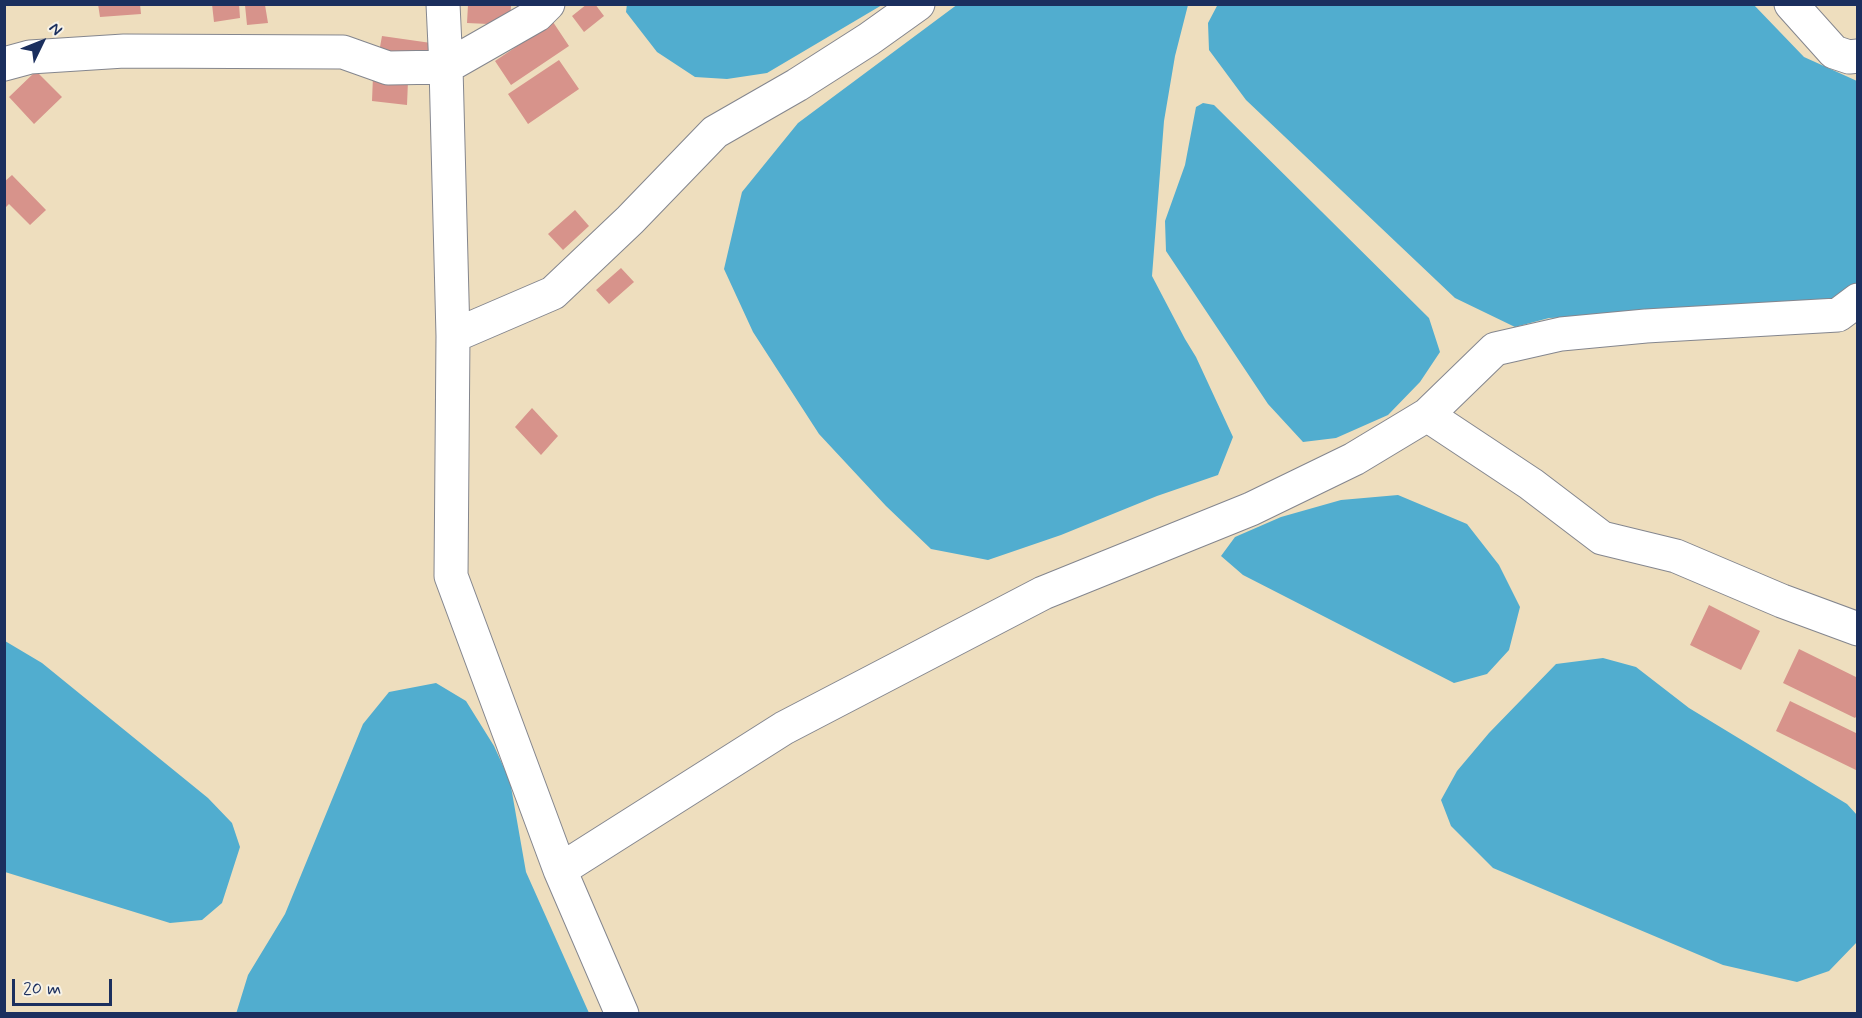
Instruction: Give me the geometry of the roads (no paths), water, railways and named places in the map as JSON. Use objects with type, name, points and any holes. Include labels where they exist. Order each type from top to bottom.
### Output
[{"type":"street","points":[[443,4],[453,336],[451,576],[560,870],[622,1014]]},
{"type":"street","points":[[4,64],[30,57],[124,51],[331,51],[343,52],[388,68],[446,67],[537,15],[548,4]]},
{"type":"street","points":[[453,336],[553,293],[630,220],[714,132],[797,85],[869,39],[918,4]]},
{"type":"street","points":[[1791,4],[1834,52],[1849,57],[1857,56]]},
{"type":"street","points":[[560,870],[784,728],[1043,593],[1251,509],[1354,459],[1427,416],[1495,350],[1561,334],[1710,321],[1839,315],[1857,300]]},
{"type":"street","points":[[1427,416],[1531,484],[1602,538],[1676,556],[1782,601],[1857,629]]},
{"type":"water","points":[[627,4],[882,5],[767,73],[727,79],[695,77],[657,52],[626,12]]},
{"type":"water","points":[[958,4],[1188,5],[1175,56],[1164,121],[1152,276],[1196,357],[1233,437],[1218,475],[1157,496],[1061,535],[988,560],[931,549],[886,506],[819,434],[753,332],[724,269],[742,192],[798,123]]},
{"type":"water","points":[[1218,4],[1754,5],[1804,57],[1857,81],[1857,285],[1830,303],[1703,312],[1549,318],[1515,327],[1455,298],[1246,100],[1209,50],[1208,23]]},
{"type":"water","points":[[1203,103],[1214,105],[1429,318],[1440,352],[1420,382],[1388,415],[1336,438],[1303,442],[1268,404],[1166,251],[1165,221],[1185,165],[1196,107]]},
{"type":"water","points":[[1398,495],[1467,524],[1499,565],[1520,607],[1509,650],[1487,674],[1454,683],[1243,575],[1221,556],[1235,537],[1281,517],[1341,500]]},
{"type":"water","points":[[5,641],[42,663],[208,798],[232,823],[240,847],[222,903],[202,920],[170,923],[5,872]]},
{"type":"water","points":[[1603,658],[1636,667],[1689,708],[1847,804],[1857,815],[1857,942],[1829,971],[1797,982],[1723,965],[1493,868],[1451,826],[1441,800],[1457,771],[1489,733],[1556,664]]},
{"type":"water","points":[[436,683],[466,701],[494,746],[510,781],[526,872],[589,1013],[236,1014],[248,975],[285,914],[363,724],[389,692]]}]
